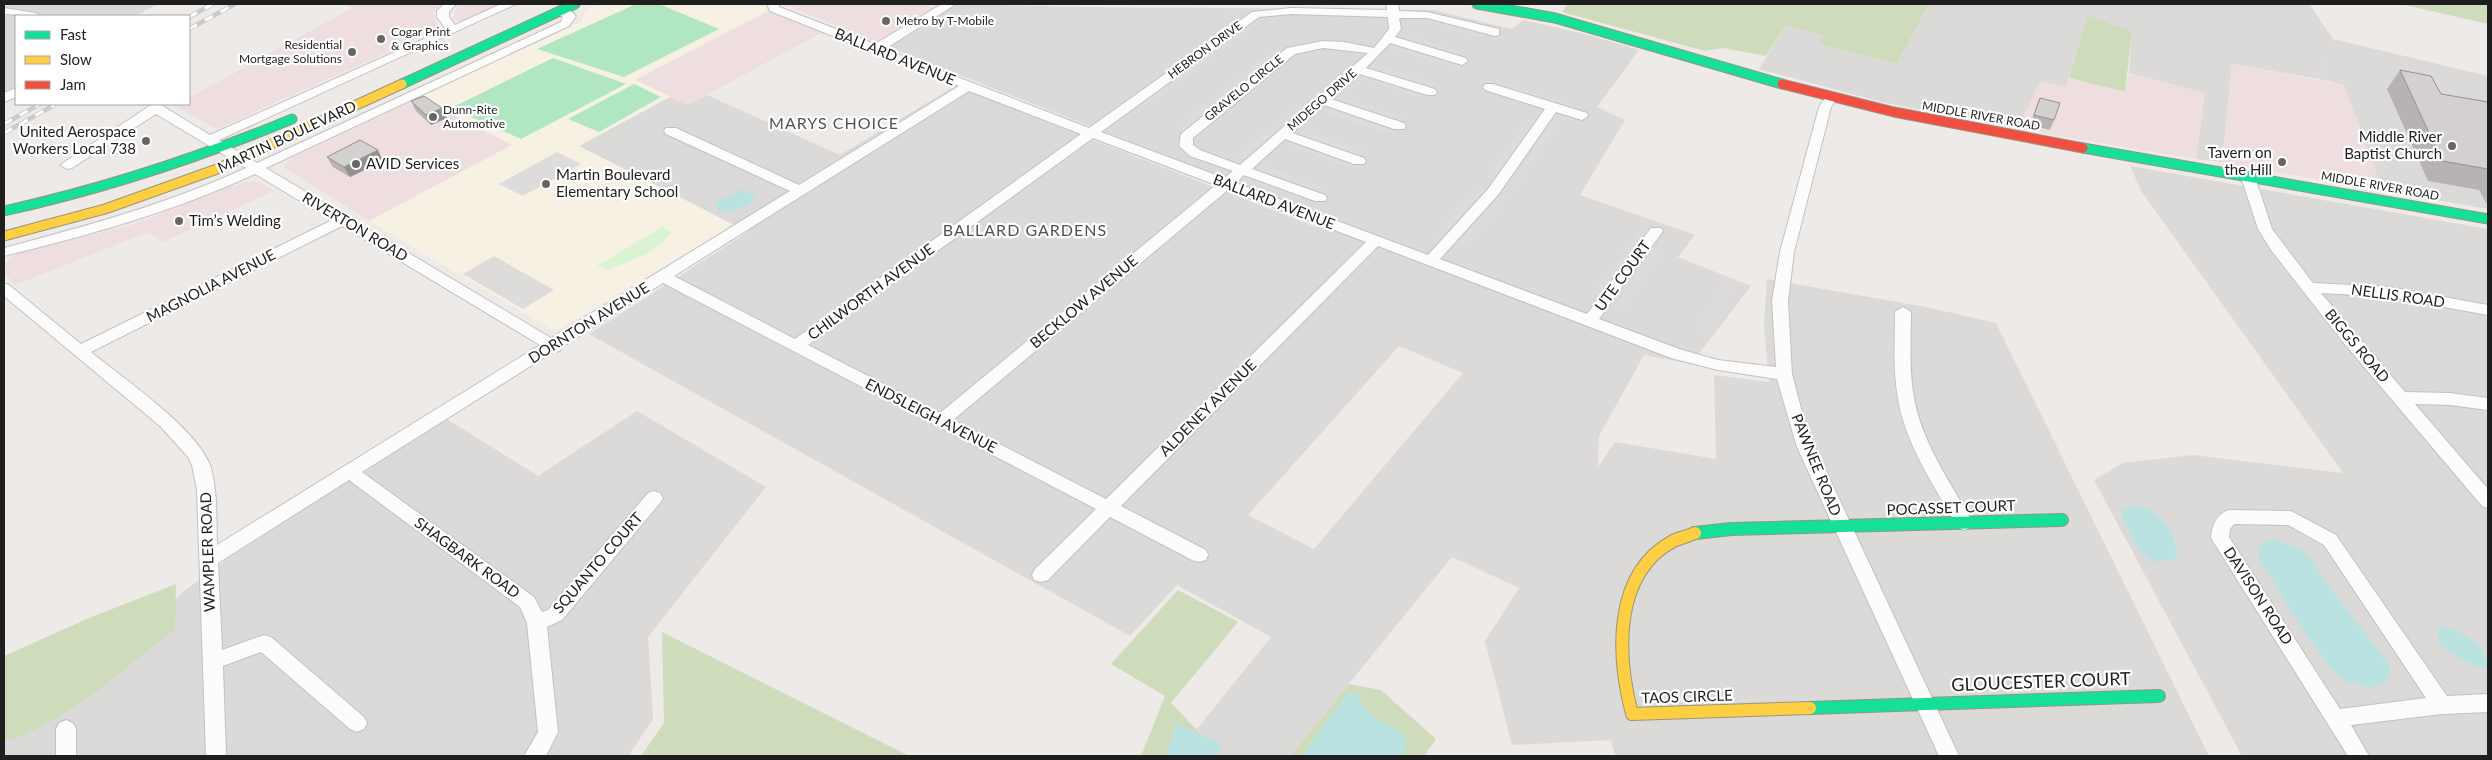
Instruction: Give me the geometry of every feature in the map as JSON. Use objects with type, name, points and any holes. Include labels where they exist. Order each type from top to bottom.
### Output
[{"type":"street","points":[[20,13],[39,4]]},
{"type":"street","points":[[450,4],[443,12],[443,17],[453,30]]},
{"type":"street","name":"MARTIN BOULEVARD","points":[[209,140],[510,4]]},
{"type":"street","name":"BALLARD AVENUE","points":[[773,4],[774,9],[1092,134],[1695,360],[1784,374]]},
{"type":"street","points":[[876,49],[950,4]]},
{"type":"street","name":"MIDDLE RIVER ROAD","points":[[1477,4],[1555,18],[1831,98],[1963,128],[2488,219]]},
{"type":"street","points":[[1462,61],[1390,39],[1395,29],[1392,8],[1435,15],[1495,32]]},
{"type":"street","name":"HEBRON DRIVE","points":[[1092,134],[1256,14],[1392,8]]},
{"type":"street","points":[[4,10],[31,15]]},
{"type":"street","name":"MARTIN BOULEVARD","points":[[4,236],[68,220],[149,195],[241,159],[568,10]]},
{"type":"street","name":"MARTIN BOULEVARD","points":[[4,252],[118,222],[258,169],[565,24],[568,10]]},
{"type":"street","name":"MIDEGO DRIVE","points":[[1226,184],[1390,39]]},
{"type":"street","name":"GRAVELO CIRCLE","points":[[1242,170],[1188,149],[1184,142],[1186,137],[1291,51],[1312,44],[1332,44],[1356,46],[1377,52]]},
{"type":"street","points":[[1358,69],[1432,92]]},
{"type":"street","name":"DORNTON AVENUE","points":[[209,560],[554,347],[968,86]]},
{"type":"street","points":[[1489,87],[1582,116]]},
{"type":"street","name":"PAWNEE ROAD","points":[[1831,98],[1825,107],[1782,278],[1780,327],[1784,374],[1796,420],[1806,447],[1948,756]]},
{"type":"street","points":[[1322,100],[1399,126]]},
{"type":"street","points":[[1431,261],[1493,192],[1553,107]]},
{"type":"street","name":"RIVERTON ROAD","points":[[68,165],[156,108],[554,347]]},
{"type":"street","name":"MARTIN BOULEVARD","points":[[4,211],[118,184],[224,148],[307,112]]},
{"type":"street","points":[[670,131],[801,191]]},
{"type":"street","name":"CHILWORTH AVENUE","points":[[796,346],[1092,134]]},
{"type":"street","points":[[1283,134],[1360,161]]},
{"type":"street","points":[[1242,170],[1320,198]]},
{"type":"street","name":"BIGGS ROAD","points":[[2248,177],[2265,229],[2308,287],[2488,502]]},
{"type":"street","name":"BECKLOW AVENUE","points":[[941,421],[1226,184]]},
{"type":"street","name":"MAGNOLIA AVENUE","points":[[80,351],[342,220]]},
{"type":"street","name":"UTE COURT","points":[[1590,321],[1656,230]]},
{"type":"street","name":"ALDENEY AVENUE","points":[[1041,575],[1376,240]]},
{"type":"street","name":"ENDSLEIGH AVENUE","points":[[663,277],[1198,555]]},
{"type":"street","name":"NELLIS ROAD","points":[[2308,287],[2389,292],[2488,310]]},
{"type":"street","name":"WAMPLER ROAD","points":[[4,288],[166,422],[195,453],[201,465],[206,490],[216,756]]},
{"type":"street","points":[[1903,312],[1904,374],[1909,412],[1924,451],[1964,523]]},
{"type":"street","points":[[2401,398],[2450,399],[2488,404]]},
{"type":"street","name":"SHAGBARK ROAD","points":[[350,472],[527,602],[537,623],[548,732],[534,756]]},
{"type":"street","name":"SQUANTO COURT","points":[[537,623],[555,614],[654,498]]},
{"type":"street","name":"DAVISON ROAD","points":[[2360,756],[2220,538],[2221,527],[2229,517],[2291,518],[2330,540],[2442,705]]},
{"type":"street","name":"POCASSET COURT","points":[[1841,526],[2062,520]]},
{"type":"street","name":"TAOS CIRCLE","points":[[1841,526],[1714,530],[1682,537],[1656,552],[1637,575],[1631,590],[1625,617],[1622,650],[1623,677],[1632,714],[1924,703]]},
{"type":"street","points":[[212,662],[264,643],[357,723]]},
{"type":"street","name":"GLOUCESTER COURT","points":[[1924,703],[2159,696]]},
{"type":"street","points":[[2337,718],[2442,705],[2488,703]]},
{"type":"street","points":[[66,729],[66,756]]},
{"type":"shaded area","points":[[4,4],[158,4],[136,15],[15,15],[15,86],[4,92]]},
{"type":"shaded area","points":[[344,4],[440,4],[433,12],[439,29],[217,129],[175,106],[190,105],[190,97],[352,8]]},
{"type":"shaded area","points":[[458,4],[502,4],[459,22],[453,18]]},
{"type":"shaded area","name":"Martin Boulevard Elementary School","points":[[600,4],[767,4],[767,10],[635,80],[670,96],[579,146],[734,225],[560,329],[551,329],[369,221],[512,145],[421,97],[582,21],[585,11]]},
{"type":"shaded area","points":[[944,4],[1433,10],[1512,29],[1523,20],[1589,35],[1639,50],[1597,107],[1625,120],[1580,195],[1695,235],[1678,257],[1751,286],[1691,364],[1644,355],[1599,436],[1598,467],[1615,442],[1716,459],[1714,375],[1769,382],[1764,325],[1767,279],[1926,307],[1996,323],[2209,756],[1615,756],[1611,740],[1512,745],[1485,641],[1519,588],[1452,557],[1290,756],[1222,756],[1197,729],[1271,637],[1177,585],[1130,636],[589,334],[748,232],[579,146],[670,97],[688,105],[707,95],[840,155],[955,86],[1316,227],[1325,218],[880,44]],"holes":[[[1399,346],[1463,373],[1314,549],[1248,515]]]},
{"type":"shaded area","points":[[944,4],[880,44],[786,5]]},
{"type":"shaded area","points":[[1929,4],[2306,4],[2310,5],[2333,39],[2319,79],[2232,64],[2222,162],[2196,159],[2205,93],[2129,73],[2132,31],[2088,15],[2066,87],[2040,82],[2018,129],[1882,102],[1759,69],[1786,25],[1825,36],[1820,44],[1897,64]]},
{"type":"shaded area","points":[[770,11],[823,32],[688,105],[633,81]]},
{"type":"shaded area","points":[[1437,18],[1486,33],[1480,38],[1431,23]]},
{"type":"shaded area","points":[[1250,22],[1257,23],[1147,106],[1139,103]]},
{"type":"shaded area","points":[[1409,35],[1465,53],[1451,67],[1394,49]]},
{"type":"shaded area","name":"Middle River Baptist Church","points":[[2333,39],[2488,76],[2488,209],[2383,191],[2344,85],[2319,79]]},
{"type":"shaded area","points":[[1275,49],[1283,51],[1184,130],[1175,127]]},
{"type":"shaded area","points":[[2232,64],[2344,85],[2383,191],[2222,162]]},
{"type":"shaded area","points":[[1376,65],[1436,84],[1421,98],[1360,79]]},
{"type":"shaded area","points":[[2129,73],[2205,93],[2196,159],[2018,129],[2040,81],[2066,87],[2069,78],[2125,92]]},
{"type":"shaded area","points":[[1499,81],[1583,107],[1579,111],[1495,85]]},
{"type":"shaded area","points":[[1340,96],[1404,117],[1387,134],[1322,112]]},
{"type":"shaded area","points":[[421,97],[513,145],[369,221],[284,167],[292,158]]},
{"type":"shaded area","points":[[1296,104],[1304,107],[1244,159],[1235,156]]},
{"type":"shaded area","points":[[1528,118],[1536,120],[1494,180],[1485,178]]},
{"type":"shaded area","points":[[1550,124],[1558,127],[1518,187],[1510,185]]},
{"type":"shaded area","points":[[1304,129],[1367,151],[1349,168],[1286,145]]},
{"type":"shaded area","points":[[557,152],[581,164],[523,196],[499,184]]},
{"type":"shaded area","points":[[1263,164],[1326,188],[1320,195],[1255,171]]},
{"type":"shaded area","points":[[2130,166],[2488,229],[2488,756],[2242,756],[2094,480],[2123,463],[2193,455],[2343,473],[2142,192]]},
{"type":"shaded area","points":[[244,182],[259,182],[274,191],[163,242],[148,232],[15,285],[4,272],[4,265],[17,253],[128,226]]},
{"type":"shaded area","points":[[1477,187],[1487,191],[1441,240],[1432,237]]},
{"type":"shaded area","points":[[1501,195],[1509,199],[1465,249],[1455,245]]},
{"type":"shaded area","points":[[1642,227],[1652,230],[1602,297],[1592,293]]},
{"type":"shaded area","points":[[1653,249],[1665,253],[1626,308],[1615,305]]},
{"type":"shaded area","points":[[494,256],[554,290],[523,309],[463,274]]},
{"type":"shaded area","points":[[1724,282],[1736,287],[1706,332],[1695,327]]},
{"type":"shaded area","points":[[637,411],[766,487],[648,637],[653,719],[628,756],[4,756],[4,744],[183,592],[236,552],[445,418],[538,476]]},
{"type":"green space","points":[[636,4],[659,4],[719,29],[624,77],[537,49]]},
{"type":"green space","points":[[1568,4],[1929,4],[1897,64],[1820,44],[1824,36],[1786,25],[1766,56],[1723,48],[1705,51],[1562,12]]},
{"type":"green space","points":[[2400,4],[2488,4],[2488,24]]},
{"type":"green space","points":[[2088,15],[2132,31],[2125,92],[2069,78]]},
{"type":"green space","points":[[553,58],[626,84],[521,139],[451,108]]},
{"type":"green space","points":[[634,84],[661,97],[599,132],[568,119]]},
{"type":"green space","points":[[662,227],[672,233],[649,253],[608,270],[597,266]]},
{"type":"green space","points":[[176,584],[175,629],[73,708],[51,722],[4,742],[4,656],[89,618]]},
{"type":"green space","points":[[1178,590],[1238,622],[1171,703],[1222,756],[1141,756],[1165,696],[1111,664]]},
{"type":"green space","points":[[662,632],[909,756],[641,756],[664,723]]},
{"type":"green space","points":[[1349,684],[1381,690],[1436,739],[1424,756],[1290,756]]},
{"type":"water","points":[[740,190],[750,192],[757,197],[737,210],[726,212],[715,208],[716,203]]},
{"type":"water","points":[[2142,506],[2156,514],[2167,526],[2177,549],[2178,557],[2172,560],[2152,562],[2141,553],[2121,517],[2121,512],[2128,508]]},
{"type":"water","points":[[2273,539],[2301,549],[2311,558],[2335,594],[2389,664],[2391,672],[2387,682],[2381,683],[2374,688],[2345,681],[2330,668],[2299,624],[2258,558],[2257,551],[2260,546],[2265,541]]},
{"type":"water","points":[[2444,626],[2452,628],[2474,641],[2484,654],[2488,669],[2474,666],[2442,648],[2438,639],[2438,629]]},
{"type":"water","points":[[1353,692],[1359,695],[1363,705],[1376,718],[1404,735],[1406,744],[1402,756],[1302,756],[1344,697]]},
{"type":"water","points":[[1178,724],[1219,743],[1221,746],[1217,756],[1166,756],[1174,729]]},
{"type":"building","points":[[2400,70],[2431,76],[2441,94],[2488,102],[2488,169],[2442,161]]},
{"type":"building","points":[[424,96],[442,108],[426,115],[411,101]]},
{"type":"building","points":[[2040,98],[2060,103],[2054,120],[2034,115]]},
{"type":"building","points":[[360,140],[378,150],[344,167],[327,157]]},
{"type":"railway","points":[[190,16],[213,4]]},
{"type":"railway","points":[[190,28],[235,4]]},
{"type":"railway","points":[[4,124],[38,105]]},
{"type":"railway","points":[[4,133],[54,105]]},
{"type":"traffic: fast","points":[[402,84],[575,4]]},
{"type":"traffic: fast","points":[[1477,4],[1555,18],[1782,84]]},
{"type":"traffic: fast","points":[[4,211],[41,203],[150,172],[257,134],[292,119]]},
{"type":"traffic: fast","points":[[2083,148],[2488,219]]},
{"type":"traffic: fast","points":[[1695,533],[1731,529],[2062,520]]},
{"type":"traffic: fast","points":[[1810,708],[2159,696]]},
{"type":"traffic: slow","points":[[4,236],[105,209],[217,169],[402,84]]},
{"type":"traffic: slow","points":[[1695,533],[1673,541],[1656,554],[1642,570],[1632,589],[1622,633],[1621,655],[1623,677],[1632,714],[1810,708]]},
{"type":"traffic: jam","points":[[1782,84],[1894,112],[2083,148]]},
{"type":"place","name":"Metro by T-Mobile","points":[[886,21]]},
{"type":"place","name":"Cogar Print & Graphics","points":[[381,39]]},
{"type":"place","name":"Residential Mortgage Solutions","points":[[352,52]]},
{"type":"place","name":"Dunn-Rite Automotive","points":[[433,117]]},
{"type":"place","name":"United Aerospace Workers Local 738","points":[[146,141]]},
{"type":"place","name":"Middle River Baptist Church","points":[[2452,146]]},
{"type":"place","name":"Tavern on the Hill","points":[[2282,162]]},
{"type":"place","name":"AVID Services","points":[[356,164]]},
{"type":"place","name":"Martin Boulevard Elementary School","points":[[546,184]]},
{"type":"place","name":"Tim’s Welding","points":[[179,221]]},
{"type":"district","name":"MARYS CHOICE","points":[[834,123]]},
{"type":"district","name":"BALLARD GARDENS","points":[[1025,230]]}]
